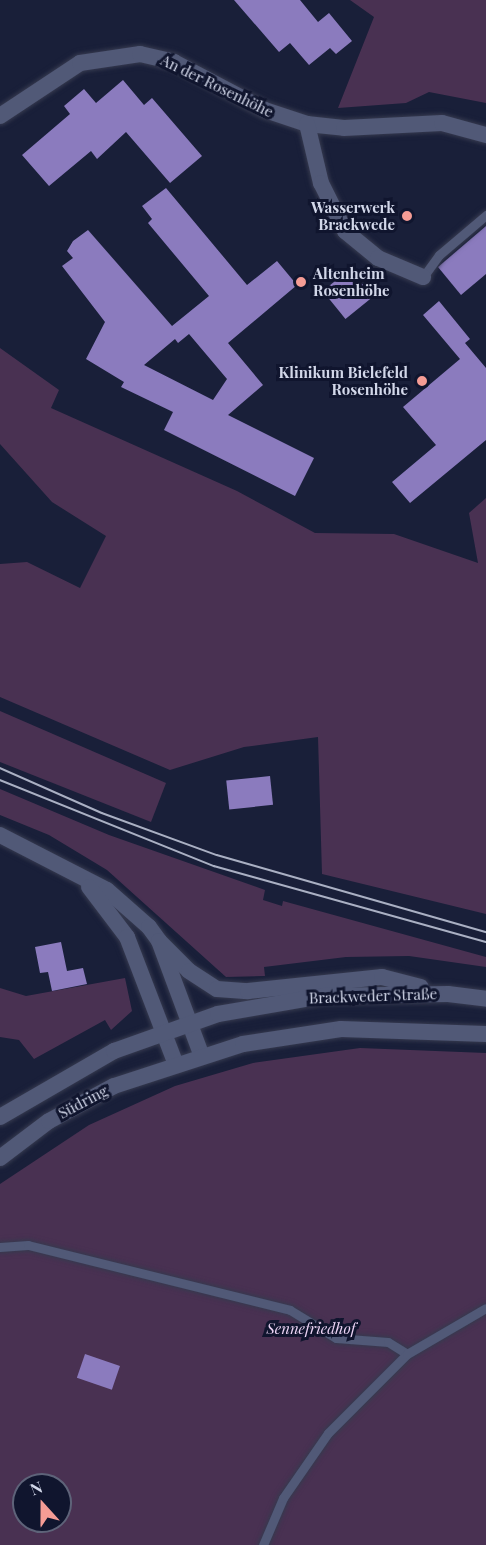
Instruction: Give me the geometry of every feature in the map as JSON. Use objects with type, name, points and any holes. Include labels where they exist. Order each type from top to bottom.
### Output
[{"type":"main road","name":"An der Rosenhöhe","points":[[0,116],[80,63],[140,54],[174,62],[265,110],[307,124],[344,128],[442,123],[486,135]]},
{"type":"main road","points":[[307,124],[321,183],[345,231],[378,258],[423,277]]},
{"type":"main road","points":[[0,835],[64,865],[107,890],[189,971],[217,989],[248,991],[382,976],[448,994]]},
{"type":"main road","points":[[64,865],[115,915],[175,1062],[201,1054],[341,1029],[486,1034]]},
{"type":"main road","points":[[159,941],[201,1054]]},
{"type":"main road","name":"Brackweder Straße","points":[[164,1031],[189,1023],[323,996],[448,994],[486,999]]},
{"type":"main road","name":"Südring","points":[[0,1117],[69,1073],[164,1031]]},
{"type":"main road","name":"Südring","points":[[0,1158],[81,1102],[175,1062]]},
{"type":"lane","points":[[423,277],[439,255],[486,215]]},
{"type":"lane","points":[[0,1247],[28,1245],[290,1310],[336,1338],[388,1342],[407,1354]]},
{"type":"lane","points":[[263,1545],[283,1498],[328,1433],[407,1354],[486,1308]]},
{"type":"green space","points":[[350,0],[486,0],[486,103],[429,92],[406,103],[338,108],[374,17]]},
{"type":"green space","points":[[0,348],[59,390],[51,408],[237,491],[315,533],[394,534],[478,563],[469,513],[486,498],[486,914],[322,874],[318,737],[244,747],[170,770],[0,697],[0,564],[27,562],[80,588],[106,536],[52,502],[0,444]]},
{"type":"green space","points":[[0,711],[166,783],[151,822],[0,762]]},
{"type":"green space","points":[[0,789],[109,835],[265,890],[263,900],[282,906],[283,901],[486,957],[486,967],[409,956],[346,957],[264,967],[265,976],[226,977],[107,870],[49,835],[0,815]]},
{"type":"green space","points":[[125,978],[132,1011],[111,1030],[105,1020],[34,1059],[19,1040],[0,1037],[0,988],[26,996]]},
{"type":"green space","name":"Sennefriedhof","points":[[360,1048],[486,1053],[486,1545],[0,1545],[0,1184],[89,1125],[175,1086],[253,1063]]},
{"type":"building","points":[[234,0],[300,0],[318,22],[329,13],[352,41],[336,54],[330,48],[309,65],[290,43],[279,52]]},
{"type":"building","points":[[123,80],[144,105],[152,98],[202,156],[170,183],[126,132],[97,159],[91,151],[49,186],[22,155],[70,114],[64,106],[84,89],[96,103]]},
{"type":"building","points":[[166,188],[247,285],[277,261],[297,285],[228,343],[263,385],[228,415],[314,458],[295,496],[164,430],[173,412],[121,387],[124,382],[86,359],[105,322],[62,266],[73,258],[67,251],[73,241],[88,230],[172,326],[209,296],[148,223],[152,219],[142,206]],"holes":[[[189,334],[227,379],[213,400],[144,365],[175,339],[178,343]]]},
{"type":"building","points":[[486,226],[486,274],[461,295],[438,267]]},
{"type":"building","points":[[350,269],[373,297],[345,319],[323,291]]},
{"type":"building","points":[[439,301],[470,339],[465,343],[486,368],[486,440],[410,503],[392,482],[436,445],[403,407],[460,359],[423,315]]},
{"type":"building","points":[[270,776],[273,805],[229,809],[226,781]]},
{"type":"building","points":[[61,942],[67,971],[83,968],[87,984],[52,991],[48,972],[40,973],[35,947]]},
{"type":"building","points":[[85,1354],[120,1366],[112,1390],[77,1378]]},
{"type":"tram line","points":[[0,768],[102,813],[217,855],[486,932]]},
{"type":"tram line","points":[[0,780],[214,866],[486,942]]},
{"type":"place","name":"Wasserwerk Brackwede","points":[[407,216]]},
{"type":"place","name":"Altenheim Rosenhöhe","points":[[301,282]]},
{"type":"place","name":"Klinikum Bielefeld Rosenhöhe","points":[[422,381]]}]
